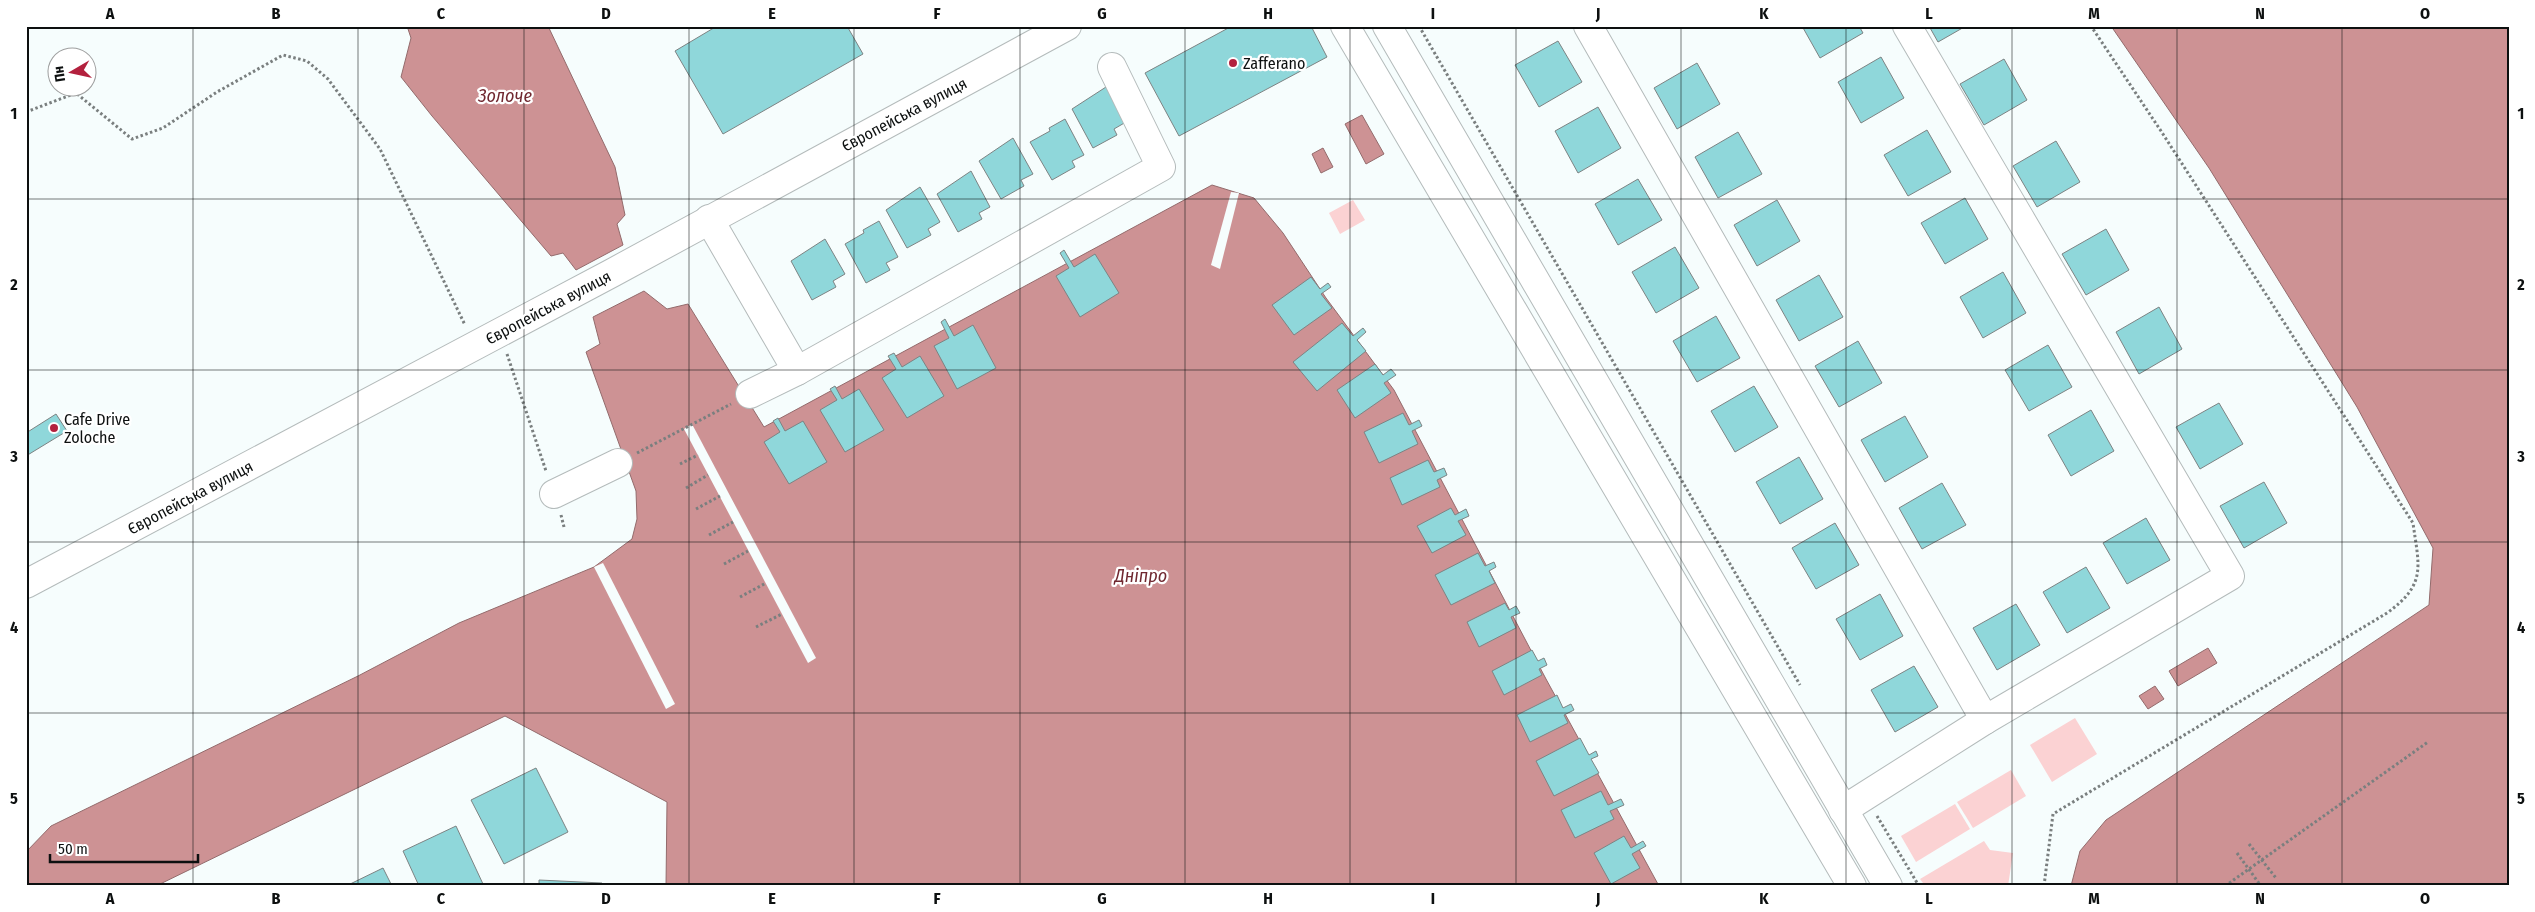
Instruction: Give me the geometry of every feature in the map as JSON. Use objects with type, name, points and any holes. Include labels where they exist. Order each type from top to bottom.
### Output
[{"type":"street","name":"Європейська вулиця","points":[[26,584],[486,340],[1067,26]]},
{"type":"street","points":[[1346,26],[1852,886]]},
{"type":"street","points":[[1387,26],[1854,802],[1888,886]]},
{"type":"street","points":[[1588,26],[1985,720]]},
{"type":"street","points":[[1854,802],[1985,720],[2230,576],[1907,26]]},
{"type":"street","points":[[750,394],[797,371],[1161,167],[1112,67]]},
{"type":"street","points":[[709,220],[797,371]]},
{"type":"street","points":[[554,494],[618,463]]},
{"type":"path","points":[[1420,26],[1804,692]]},
{"type":"path","points":[[2044,886],[2053,814],[2387,613],[2404,601],[2417,583],[2417,554],[2412,523],[2091,26]]},
{"type":"path","points":[[26,112],[76,92],[132,139],[163,128],[217,92],[283,55],[307,61],[328,79],[380,149],[486,340],[510,359],[564,527]]},
{"type":"path","points":[[618,463],[750,394]]},
{"type":"path","points":[[680,464],[698,455]]},
{"type":"path","points":[[686,488],[708,475]]},
{"type":"path","points":[[696,509],[720,496]]},
{"type":"path","points":[[709,535],[733,522]]},
{"type":"path","points":[[724,564],[748,551]]},
{"type":"path","points":[[740,598],[766,583]]},
{"type":"path","points":[[756,627],[782,614]]},
{"type":"path","points":[[2225,886],[2428,742]]},
{"type":"path","points":[[1854,802],[1919,886]]},
{"type":"path","points":[[2250,844],[2276,878]]},
{"type":"path","points":[[2237,853],[2261,886]]},
{"type":"shaded area","points":[[1353,200],[1365,220],[1340,234],[1329,213]]},
{"type":"shaded area","points":[[2075,718],[2097,754],[2052,782],[2030,745]]},
{"type":"shaded area","points":[[2011,770],[2026,796],[1973,828],[1957,802]]},
{"type":"shaded area","points":[[1955,804],[1970,829],[1916,862],[1901,836]]},
{"type":"shaded area","points":[[1984,841],[1990,850],[2013,853],[2008,886],[1939,886],[1923,883],[1920,879]]},
{"type":"water","name":"Золоче","points":[[407,26],[548,26],[615,167],[625,215],[617,224],[623,245],[576,270],[563,253],[551,256],[401,77],[411,38]]},
{"type":"water","points":[[2111,26],[2509,26],[2509,886],[2071,886],[2080,851],[2106,820],[2429,605],[2433,548],[2357,407],[2209,168]]},
{"type":"water","points":[[1362,115],[1384,154],[1366,164],[1345,124]]},
{"type":"water","points":[[1323,148],[1333,167],[1321,173],[1312,154]]},
{"type":"water","name":"Дніпро","points":[[1212,185],[1254,198],[1283,233],[1326,298],[1394,390],[1546,679],[1659,886],[666,886],[667,802],[505,716],[156,886],[26,886],[26,852],[51,826],[358,676],[459,623],[594,567],[632,539],[637,519],[636,491],[586,352],[600,344],[593,317],[644,291],[667,309],[688,304],[764,427]]},
{"type":"water","points":[[2208,648],[2217,663],[2178,686],[2169,671]]},
{"type":"water","points":[[2155,686],[2164,699],[2148,709],[2139,696]]},
{"type":"pier","points":[[1231,192],[1239,193],[1220,269],[1211,265]]},
{"type":"pier","points":[[692,424],[816,658],[808,663],[684,429]]},
{"type":"pier","points":[[603,563],[675,704],[666,709],[594,567]]},
{"type":"building","points":[[717,26],[847,26],[863,54],[723,134],[675,51]]},
{"type":"building","points":[[1232,26],[1311,26],[1327,57],[1179,136],[1145,73]]},
{"type":"building","points":[[1802,26],[1859,26],[1863,33],[1820,58]]},
{"type":"building","points":[[1929,26],[1966,26],[1938,42]]},
{"type":"building","points":[[1558,41],[1582,82],[1539,107],[1515,65]]},
{"type":"building","points":[[1881,57],[1904,98],[1861,123],[1838,82]]},
{"type":"building","points":[[2004,59],[2027,100],[1984,125],[1960,84]]},
{"type":"building","points":[[1697,63],[1720,104],[1677,129],[1654,88]]},
{"type":"building","points":[[1106,87],[1126,122],[1114,129],[1117,135],[1093,148],[1072,109]]},
{"type":"building","points":[[1598,107],[1621,148],[1578,173],[1555,131]]},
{"type":"building","points":[[1065,119],[1084,155],[1072,161],[1075,167],[1052,180],[1030,142],[1050,131],[1049,128]]},
{"type":"building","points":[[1927,130],[1951,172],[1908,196],[1884,155]]},
{"type":"building","points":[[1738,132],[1762,174],[1718,198],[1695,157]]},
{"type":"building","points":[[1013,138],[1033,174],[1021,180],[1024,186],[1001,199],[979,161]]},
{"type":"building","points":[[2056,141],[2080,182],[2037,207],[2013,166]]},
{"type":"building","points":[[971,171],[990,207],[979,213],[982,219],[958,232],[937,194]]},
{"type":"building","points":[[1638,179],[1662,220],[1618,245],[1595,204]]},
{"type":"building","points":[[920,187],[940,222],[928,229],[931,235],[907,248],[886,210]]},
{"type":"building","points":[[1965,198],[1988,239],[1945,264],[1921,223]]},
{"type":"building","points":[[1777,200],[1800,241],[1757,266],[1734,225]]},
{"type":"building","points":[[879,221],[898,257],[886,263],[890,270],[866,283],[845,244],[864,233],[863,230]]},
{"type":"building","points":[[2106,229],[2129,270],[2086,295],[2062,254]]},
{"type":"building","points":[[825,239],[845,274],[833,281],[836,287],[812,300],[791,261]]},
{"type":"building","points":[[1675,247],[1699,288],[1656,313],[1632,272]]},
{"type":"building","points":[[1064,250],[1074,267],[1095,254],[1119,293],[1080,317],[1056,276],[1069,268],[1060,253]]},
{"type":"building","points":[[2003,272],[2026,313],[1983,338],[1960,297]]},
{"type":"building","points":[[1819,275],[1843,317],[1799,341],[1776,300]]},
{"type":"building","points":[[1311,277],[1320,289],[1328,283],[1331,287],[1321,294],[1332,308],[1294,335],[1272,305]]},
{"type":"building","points":[[2159,307],[2182,349],[2139,374],[2116,332]]},
{"type":"building","points":[[1716,316],[1740,358],[1697,382],[1673,341]]},
{"type":"building","points":[[945,319],[954,336],[973,325],[996,368],[957,389],[934,346],[949,338],[941,322]]},
{"type":"building","points":[[1342,323],[1353,336],[1363,328],[1366,332],[1357,340],[1366,351],[1317,391],[1293,362]]},
{"type":"building","points":[[1858,341],[1882,383],[1839,407],[1815,366]]},
{"type":"building","points":[[2048,345],[2072,387],[2029,411],[2005,370]]},
{"type":"building","points":[[894,353],[902,367],[920,356],[944,396],[907,418],[882,378],[896,369],[888,356]]},
{"type":"building","points":[[1375,364],[1383,375],[1391,369],[1396,375],[1384,383],[1391,393],[1355,418],[1337,390]]},
{"type":"building","points":[[835,386],[842,399],[859,389],[884,430],[845,452],[820,410],[837,400],[830,389]]},
{"type":"building","points":[[1754,386],[1778,427],[1735,452],[1711,411]]},
{"type":"building","points":[[2219,403],[2243,444],[2200,469],[2176,427]]},
{"type":"building","points":[[2091,410],[2114,451],[2071,476],[2048,435]]},
{"type":"building","points":[[1403,413],[1409,425],[1419,420],[1422,426],[1412,431],[1418,444],[1379,463],[1364,432]]},
{"type":"building","points":[[56,414],[67,431],[26,456],[26,433]]},
{"type":"building","points":[[1905,416],[1928,457],[1885,482],[1861,440]]},
{"type":"building","points":[[778,418],[785,431],[803,421],[827,462],[789,484],[764,442],[780,432],[773,421]]},
{"type":"building","points":[[1799,457],[1823,499],[1780,524],[1756,482]]},
{"type":"building","points":[[1428,460],[1434,472],[1444,468],[1447,475],[1437,480],[1440,487],[1402,505],[1390,478]]},
{"type":"building","points":[[2264,482],[2287,523],[2244,548],[2220,506]]},
{"type":"building","points":[[1942,483],[1966,525],[1922,549],[1899,508]]},
{"type":"building","points":[[1451,508],[1455,515],[1466,509],[1469,516],[1458,521],[1466,535],[1432,553],[1417,526]]},
{"type":"building","points":[[2146,518],[2170,560],[2127,584],[2103,543]]},
{"type":"building","points":[[1835,523],[1859,565],[1816,589],[1792,548]]},
{"type":"building","points":[[1478,553],[1485,566],[1494,562],[1496,567],[1489,571],[1495,583],[1451,605],[1435,575]]},
{"type":"building","points":[[2086,567],[2110,608],[2067,633],[2043,592]]},
{"type":"building","points":[[1880,594],[1903,636],[1860,660],[1836,619]]},
{"type":"building","points":[[1505,603],[1509,610],[1516,606],[1520,613],[1511,617],[1516,628],[1479,647],[1467,622]]},
{"type":"building","points":[[2016,604],[2040,645],[1997,670],[1973,628]]},
{"type":"building","points":[[1532,650],[1538,661],[1544,658],[1547,665],[1539,669],[1542,675],[1504,695],[1492,671]]},
{"type":"building","points":[[1914,666],[1938,707],[1895,732],[1871,690]]},
{"type":"building","points":[[1557,695],[1563,708],[1571,704],[1574,710],[1564,715],[1568,723],[1530,742],[1517,715]]},
{"type":"building","points":[[1580,738],[1589,755],[1596,751],[1598,756],[1591,759],[1599,773],[1554,796],[1536,761]]},
{"type":"building","points":[[536,768],[568,832],[504,864],[471,800]]},
{"type":"building","points":[[1601,791],[1608,805],[1621,799],[1624,805],[1610,811],[1614,819],[1575,838],[1561,810]]},
{"type":"building","points":[[456,826],[483,884],[419,886],[403,851]]},
{"type":"building","points":[[1624,836],[1631,848],[1643,841],[1646,846],[1632,854],[1640,868],[1611,884],[1594,853]]},
{"type":"building","points":[[383,868],[392,886],[346,886]]},
{"type":"building","points":[[539,880],[602,883],[602,886],[539,886]]},
{"type":"place","name":"Zafferano","points":[[1233,63]]},
{"type":"place","name":"Cafe Drive Zoloche","points":[[54,428]]}]
